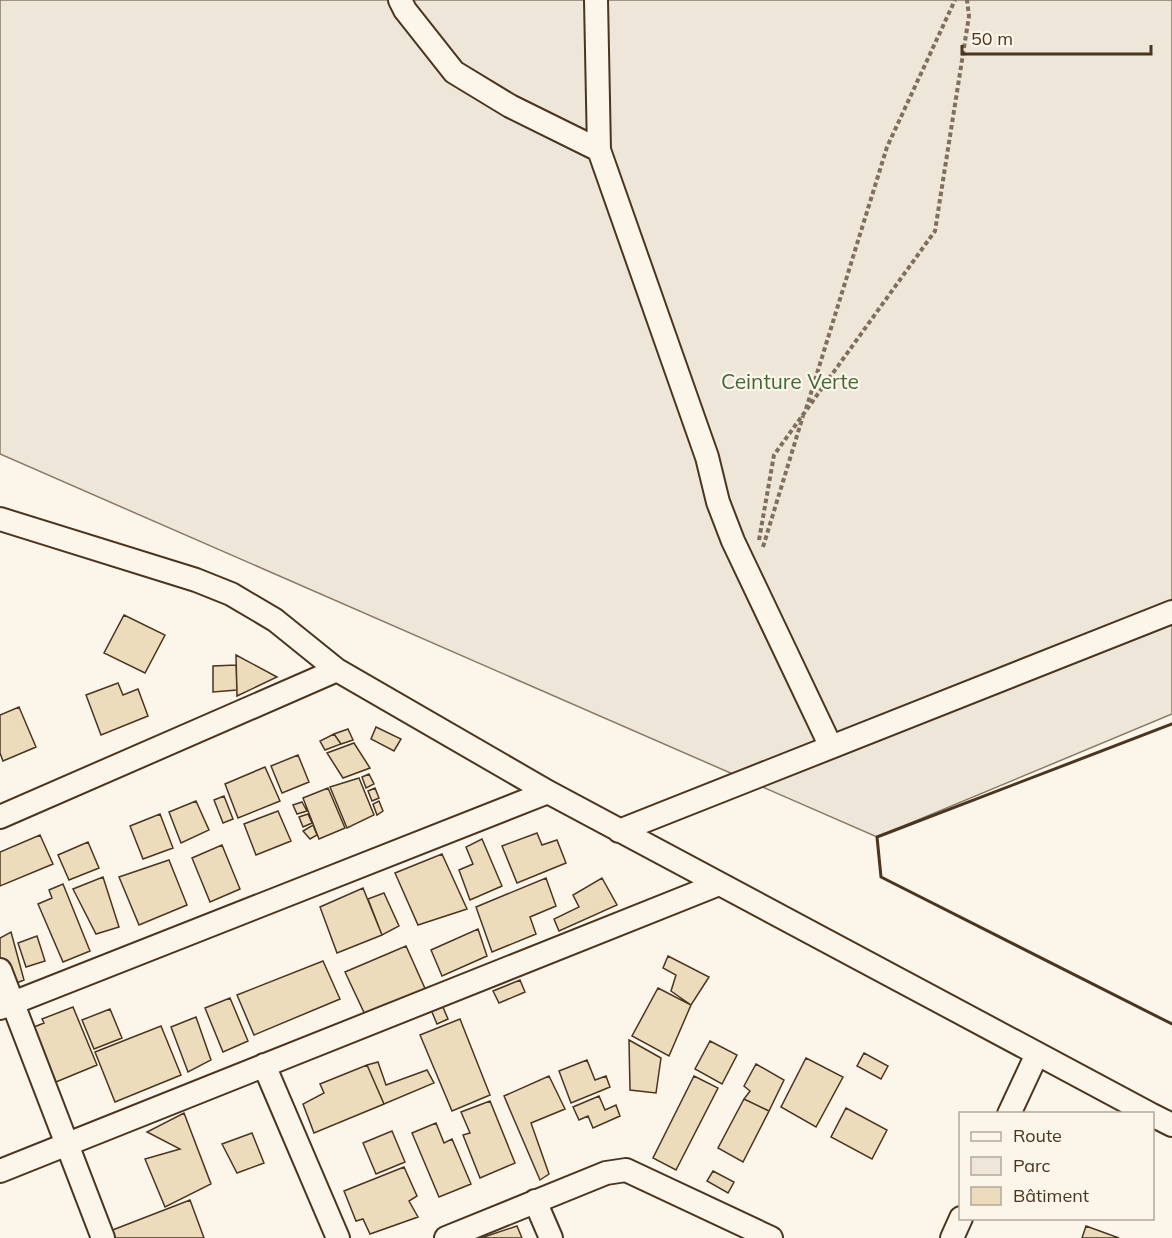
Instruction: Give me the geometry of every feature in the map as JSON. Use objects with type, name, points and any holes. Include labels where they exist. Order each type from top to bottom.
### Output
[{"type":"street","points":[[400,0],[405,10],[454,72],[510,106],[599,150]]},
{"type":"street","points":[[596,0],[599,150],[707,458],[718,502],[733,541],[831,747]]},
{"type":"street","points":[[0,519],[196,580],[231,594],[275,620],[337,670],[548,792],[1147,1112]]},
{"type":"street","points":[[619,831],[1172,612]]},
{"type":"street","points":[[0,817],[337,670]]},
{"type":"street","points":[[7,1005],[548,792]]},
{"type":"street","points":[[0,1170],[719,884]]},
{"type":"street","points":[[0,970],[7,1005],[67,1143],[103,1238]]},
{"type":"street","points":[[1010,1112],[1037,1054]]},
{"type":"street","points":[[264,1065],[338,1238]]},
{"type":"street","points":[[1154,1116],[1172,1125]]},
{"type":"street","points":[[446,1238],[606,1173],[626,1170],[771,1238]]},
{"type":"street","points":[[535,1201],[551,1238]]},
{"type":"street","points":[[952,1238],[960,1220]]},
{"type":"path","points":[[752,582],[887,147],[955,0]]},
{"type":"path","points":[[752,582],[774,455],[935,231],[969,16],[967,0]]},
{"type":"green space","name":"Ceinture Verte","points":[[0,0],[1172,0],[1172,714],[877,837],[0,454]]},
{"type":"building","points":[[124,615],[165,635],[145,673],[104,653]]},
{"type":"building","points":[[236,655],[277,677],[237,696]]},
{"type":"building","points":[[236,665],[237,690],[213,692],[213,666]]},
{"type":"building","points":[[118,683],[123,695],[138,689],[148,716],[101,735],[86,695]]},
{"type":"building","points":[[19,707],[36,747],[3,761],[0,753],[0,715]]},
{"type":"building","points":[[376,727],[401,739],[394,751],[371,739]]},
{"type":"building","points":[[348,729],[353,740],[341,744],[334,734]]},
{"type":"building","points":[[334,734],[341,744],[325,750],[320,741]]},
{"type":"building","points":[[354,743],[370,768],[343,778],[327,753]]},
{"type":"building","points":[[298,755],[309,782],[282,793],[271,766]]},
{"type":"building","points":[[265,767],[280,801],[238,818],[225,784]]},
{"type":"building","points":[[369,774],[374,784],[366,788],[362,777]]},
{"type":"building","points":[[359,778],[374,815],[347,828],[330,787]]},
{"type":"building","points":[[328,788],[345,828],[319,839],[303,798]]},
{"type":"building","points":[[375,788],[379,798],[372,801],[368,791]]},
{"type":"building","points":[[224,796],[233,819],[223,823],[214,800]]},
{"type":"building","points":[[196,801],[209,830],[181,843],[169,812]]},
{"type":"building","points":[[379,801],[383,811],[377,815],[373,804]]},
{"type":"building","points":[[302,802],[307,811],[297,814],[293,805]]},
{"type":"building","points":[[278,811],[291,841],[256,855],[244,824]]},
{"type":"building","points":[[160,814],[173,848],[143,859],[130,826]]},
{"type":"building","points":[[308,814],[312,823],[303,827],[299,817]]},
{"type":"building","points":[[313,825],[317,835],[310,839],[303,831]]},
{"type":"building","points":[[537,833],[542,845],[557,840],[566,863],[517,883],[502,846]]},
{"type":"building","points":[[40,835],[53,864],[0,886],[0,852]]},
{"type":"building","points":[[482,839],[502,886],[470,900],[459,870],[473,864],[466,847]]},
{"type":"building","points":[[88,842],[99,868],[69,880],[58,855]]},
{"type":"building","points":[[222,845],[240,889],[210,902],[192,858]]},
{"type":"building","points":[[442,854],[467,909],[418,925],[395,873]]},
{"type":"building","points":[[169,860],[187,905],[139,925],[119,877]]},
{"type":"building","points":[[103,877],[119,927],[96,934],[73,889]]},
{"type":"building","points":[[546,878],[556,906],[530,917],[536,934],[492,952],[476,907]]},
{"type":"building","points":[[602,878],[617,905],[559,931],[554,919],[579,907],[573,895]]},
{"type":"building","points":[[63,884],[90,951],[63,962],[38,904],[52,898],[49,890]]},
{"type":"building","points":[[363,888],[382,935],[337,953],[320,907]]},
{"type":"building","points":[[384,893],[399,926],[382,935],[368,899]]},
{"type":"building","points":[[478,929],[487,956],[442,976],[431,950]]},
{"type":"building","points":[[11,932],[24,980],[9,986],[0,957],[0,938]]},
{"type":"building","points":[[37,936],[45,961],[26,967],[18,943]]},
{"type":"building","points":[[406,946],[427,993],[368,1021],[345,972]]},
{"type":"building","points":[[668,956],[709,977],[691,1005],[671,991],[676,975],[663,968]]},
{"type":"building","points":[[323,961],[340,999],[254,1035],[237,995]]},
{"type":"building","points":[[520,980],[525,992],[499,1003],[493,991]]},
{"type":"building","points":[[658,988],[691,1005],[669,1056],[632,1036]]},
{"type":"building","points":[[230,998],[248,1041],[223,1052],[205,1008]]},
{"type":"building","points":[[440,1000],[448,1019],[437,1024],[429,1005]]},
{"type":"building","points":[[73,1007],[97,1065],[56,1082],[34,1027],[44,1023],[42,1019]]},
{"type":"building","points":[[110,1009],[122,1038],[94,1049],[82,1020]]},
{"type":"building","points":[[196,1017],[211,1060],[188,1072],[171,1027]]},
{"type":"building","points":[[460,1019],[490,1095],[452,1111],[420,1035]]},
{"type":"building","points":[[161,1026],[181,1075],[115,1102],[95,1052]]},
{"type":"building","points":[[629,1040],[661,1058],[656,1093],[630,1090]]},
{"type":"building","points":[[710,1041],[737,1055],[722,1084],[695,1069]]},
{"type":"building","points":[[864,1053],[888,1066],[881,1079],[857,1066]]},
{"type":"building","points":[[806,1058],[843,1077],[816,1127],[781,1107]]},
{"type":"building","points":[[587,1060],[595,1080],[606,1076],[610,1087],[571,1103],[559,1071]]},
{"type":"building","points":[[378,1062],[386,1085],[427,1070],[434,1083],[384,1104],[367,1065]]},
{"type":"building","points":[[756,1064],[784,1080],[769,1111],[744,1099],[750,1091],[744,1086]]},
{"type":"building","points":[[367,1065],[384,1104],[314,1133],[303,1104],[324,1093],[320,1084]]},
{"type":"building","points":[[549,1076],[565,1109],[531,1123],[549,1174],[540,1180],[504,1096]]},
{"type":"building","points":[[694,1076],[718,1088],[676,1170],[653,1158]]},
{"type":"building","points":[[599,1096],[605,1110],[616,1105],[620,1116],[593,1128],[588,1116],[579,1120],[573,1107]]},
{"type":"building","points":[[744,1099],[769,1111],[743,1162],[718,1148]]},
{"type":"building","points":[[490,1101],[515,1163],[480,1178],[463,1135],[470,1133],[461,1112]]},
{"type":"building","points":[[846,1108],[887,1130],[872,1159],[831,1137]]},
{"type":"building","points":[[184,1113],[211,1184],[165,1207],[145,1159],[180,1149],[147,1132]]},
{"type":"building","points":[[436,1123],[444,1143],[452,1139],[471,1184],[439,1197],[412,1133]]},
{"type":"building","points":[[392,1131],[405,1162],[376,1174],[363,1143]]},
{"type":"building","points":[[252,1133],[264,1163],[237,1173],[222,1144]]},
{"type":"building","points":[[404,1167],[417,1196],[409,1201],[418,1217],[370,1234],[363,1219],[356,1221],[344,1191]]},
{"type":"building","points":[[713,1171],[734,1182],[728,1193],[707,1181]]},
{"type":"building","points":[[190,1200],[204,1238],[113,1238],[110,1231]]},
{"type":"building","points":[[517,1226],[522,1238],[481,1238]]},
{"type":"building","points":[[1086,1226],[1119,1238],[1082,1238]]},
{"type":"wall","points":[[1172,724],[877,837],[881,877],[1172,1024]]}]
